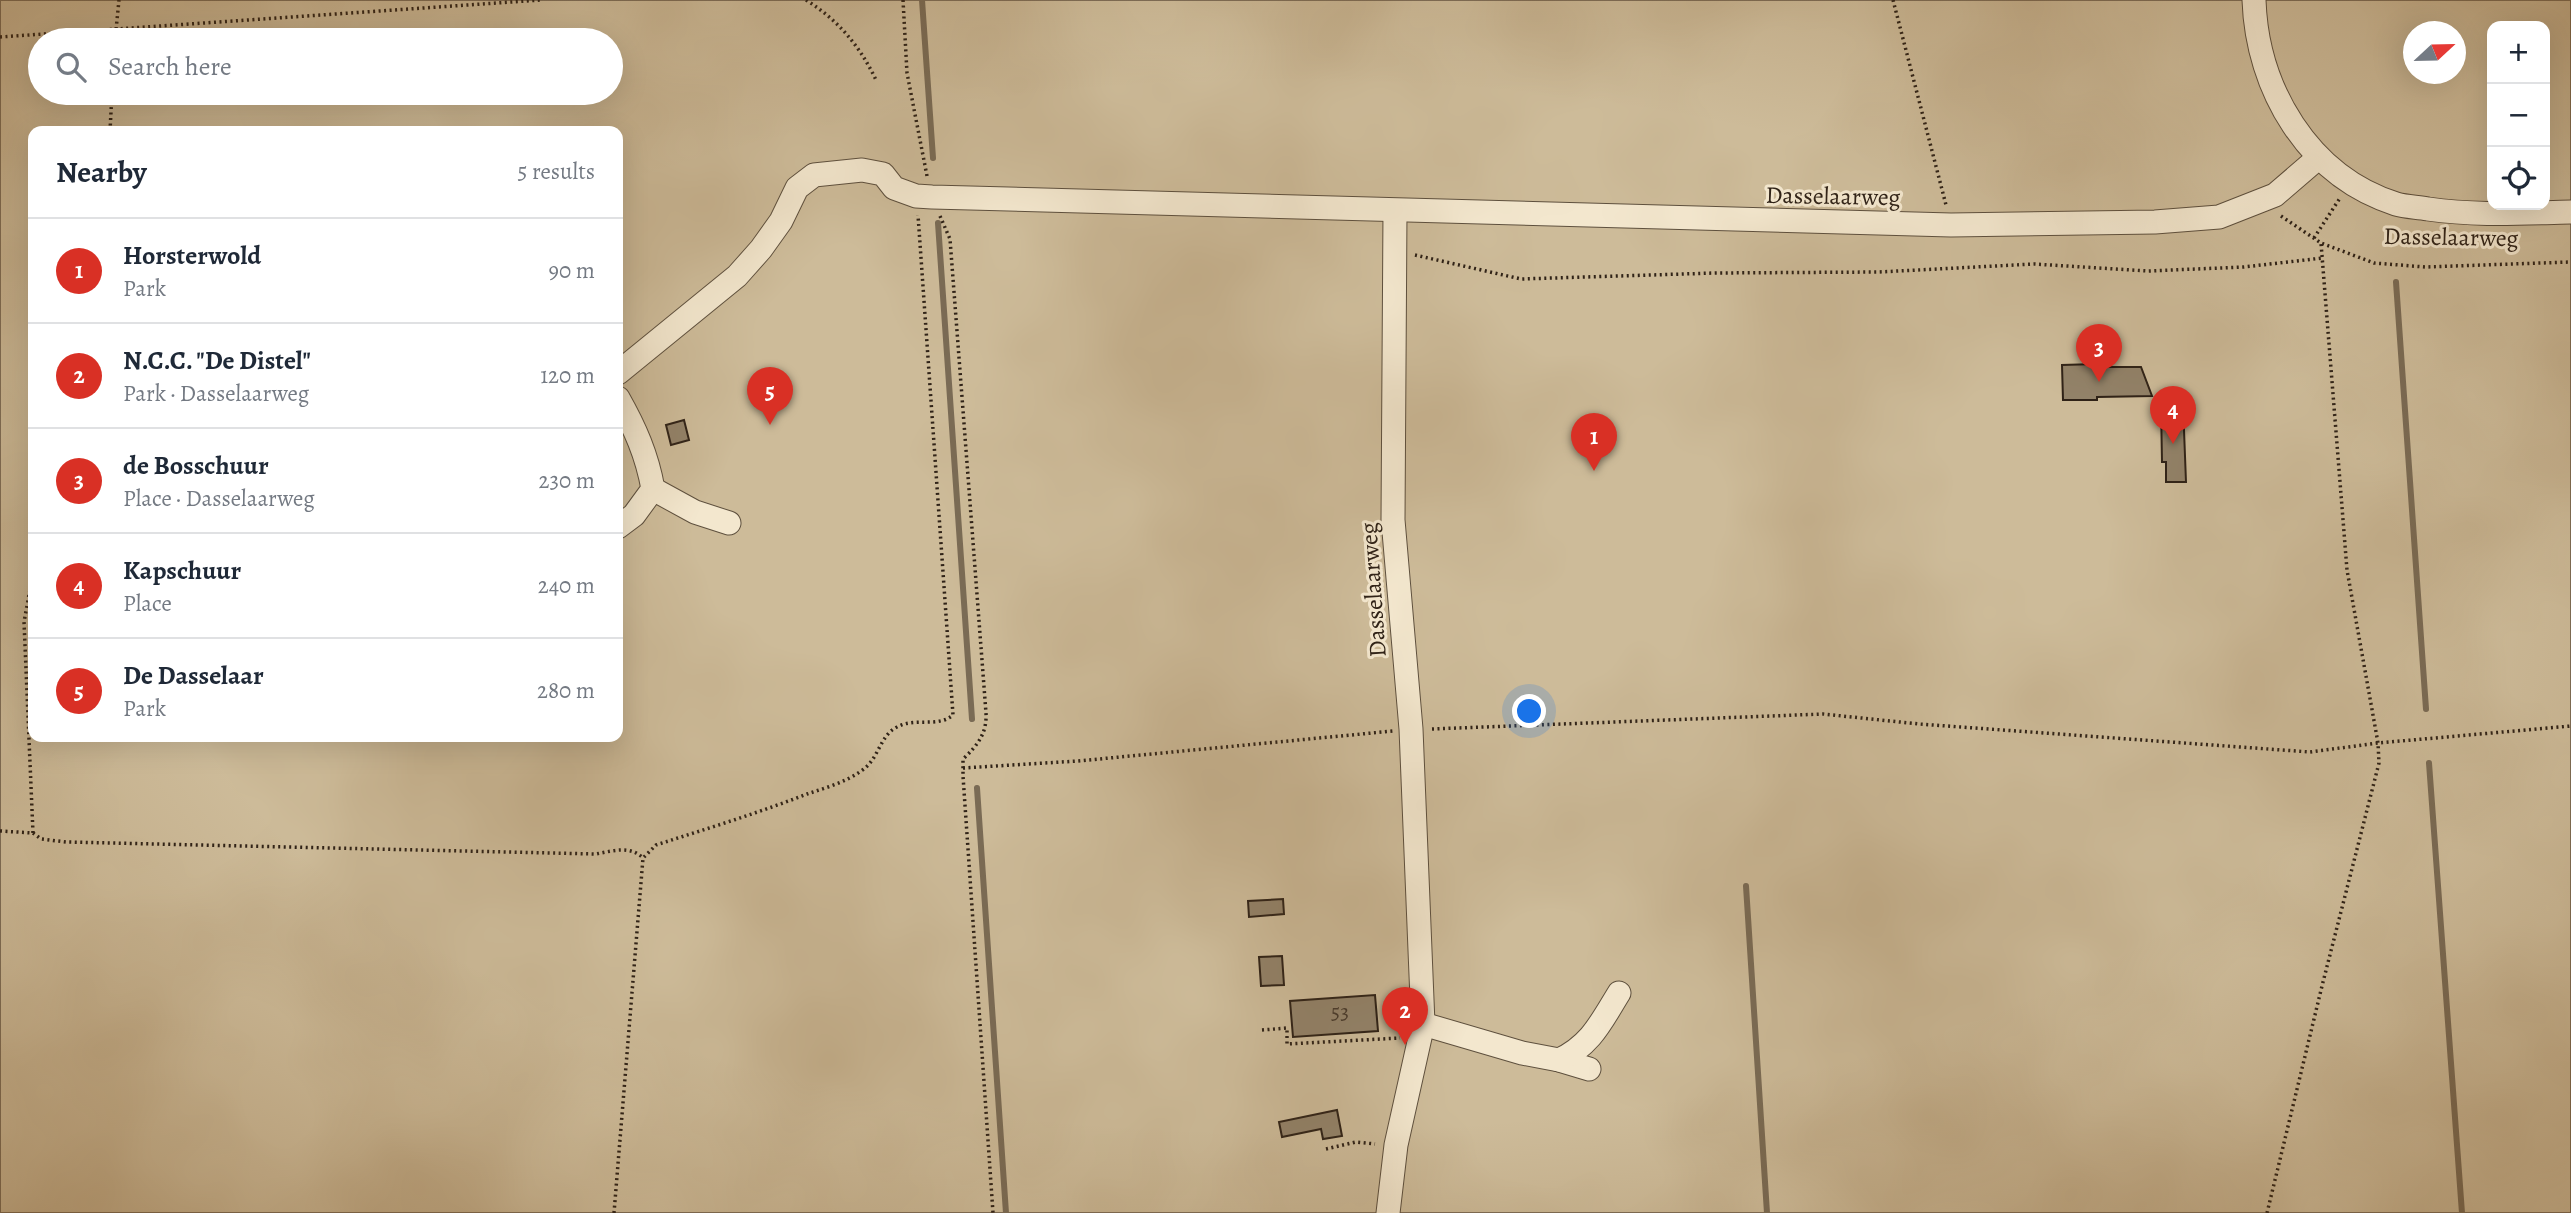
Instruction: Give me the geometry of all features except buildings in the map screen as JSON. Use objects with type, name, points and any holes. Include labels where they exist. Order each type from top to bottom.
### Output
[{"type":"street","name":"Dasselaarweg","points":[[2254,0],[2261,57],[2273,90],[2295,129],[2319,158],[2351,183],[2397,204],[2468,215],[2571,212]]},
{"type":"street","name":"Dasselaarweg","points":[[924,197],[1395,212],[1951,225],[2155,222],[2219,218],[2276,195],[2319,158]]},
{"type":"street","points":[[623,369],[737,276],[761,250],[781,221],[797,188],[814,175],[862,170],[883,174],[894,188],[924,197]]},
{"type":"street","name":"Dasselaarweg","points":[[1388,1213],[1396,1145],[1421,1031],[1411,729],[1394,520],[1395,212]]},
{"type":"street","points":[[623,408],[649,464],[653,489],[634,515],[623,523]]},
{"type":"street","points":[[653,489],[695,512],[729,523]]},
{"type":"street","points":[[1559,1060],[1572,1054],[1592,1038],[1619,993]]},
{"type":"street","points":[[1421,1031],[1559,1060],[1589,1069]]},
{"type":"path","points":[[116,28],[119,0]]},
{"type":"path","points":[[144,28],[541,0]]},
{"type":"path","points":[[806,0],[849,35],[863,54],[876,80]]},
{"type":"path","points":[[614,1213],[643,858],[656,845],[789,801],[862,771],[878,754],[884,737],[896,727],[909,723],[946,721],[953,715],[920,228],[924,197],[906,73],[902,0]]},
{"type":"path","points":[[1892,0],[1951,225]]},
{"type":"path","points":[[0,37],[28,35]]},
{"type":"path","points":[[110,126],[111,105]]},
{"type":"path","points":[[2314,238],[2351,183]]},
{"type":"path","points":[[924,197],[950,239],[987,727],[974,749],[963,759],[963,768],[993,1213]]},
{"type":"path","name":"Dasselaarweg","points":[[2266,198],[2280,215],[2321,243],[2374,263],[2425,267],[2571,262]]},
{"type":"path","points":[[2267,1213],[2318,999],[2379,763],[2378,743],[2347,570],[2321,243]]},
{"type":"path","points":[[1395,250],[1521,279],[1715,273],[1879,272],[2034,264],[2148,271],[2244,267],[2323,258]]},
{"type":"path","points":[[28,600],[24,622],[28,716]]},
{"type":"path","points":[[963,768],[1078,761],[1411,729],[1823,714],[1932,725],[2310,752],[2378,743],[2571,726]]},
{"type":"path","points":[[29,742],[33,833]]},
{"type":"path","points":[[0,831],[33,833],[41,839],[78,842],[596,853],[627,849],[637,851],[643,858]]},
{"type":"path","points":[[1262,1030],[1287,1028],[1287,1044],[1421,1031]]},
{"type":"path","points":[[1326,1149],[1356,1142],[1396,1145]]},
{"type":"shaded area","points":[[0,0],[2571,0],[2571,1213],[0,1213]]},
{"type":"waterway","points":[[922,0],[933,158]]},
{"type":"waterway","points":[[938,223],[972,719]]},
{"type":"waterway","points":[[2396,282],[2426,709]]},
{"type":"waterway","points":[[2429,763],[2462,1213]]},
{"type":"waterway","points":[[977,788],[1006,1213]]},
{"type":"waterway","points":[[1746,886],[1767,1213]]},
{"type":"place","name":"de Bosschuur","points":[[2099,382]]},
{"type":"place","name":"De Dasselaar","points":[[770,425]]},
{"type":"place","name":"Kapschuur","points":[[2173,444]]},
{"type":"place","name":"Horsterwold","points":[[1594,471]]},
{"type":"place","name":"N.C.C. \"De Distel\"","points":[[1405,1045]]}]
